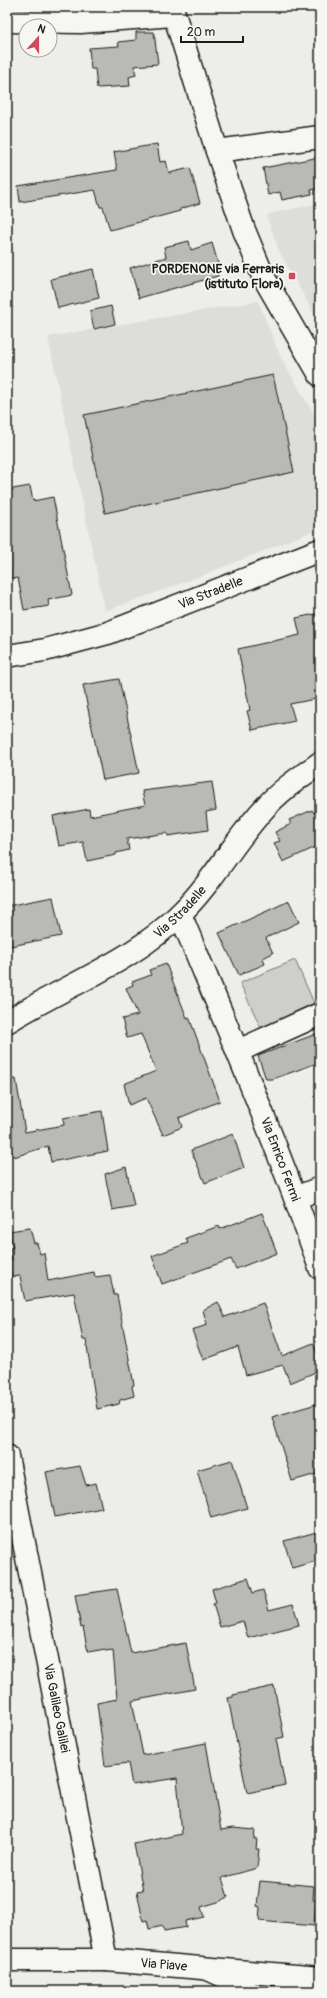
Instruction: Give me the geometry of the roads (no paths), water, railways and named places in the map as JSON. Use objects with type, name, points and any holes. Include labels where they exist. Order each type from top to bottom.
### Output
[{"type":"street","points":[[7,21],[81,22],[173,11],[217,152],[244,230],[262,276],[320,375]]},
{"type":"street","points":[[217,152],[320,137]]},
{"type":"street","name":"Via Stradelle","points":[[7,656],[45,650],[108,633],[320,550]]},
{"type":"street","name":"Via Stradelle","points":[[7,1022],[144,943],[180,914],[195,899],[262,810],[279,794],[320,763]]},
{"type":"street","name":"Via Enrico Fermi","points":[[180,914],[265,1114],[320,1268]]},
{"type":"street","points":[[238,1051],[320,1014]]},
{"type":"street","points":[[296,1198],[320,1188]]},
{"type":"street","name":"Via Galileo Galilei","points":[[7,1456],[106,1960]]},
{"type":"street","name":"Via Piave","points":[[7,1960],[106,1960],[320,1978]]},
{"type":"street","points":[[207,1968],[234,1980],[247,1991]]},
{"type":"place","name":"PORDENONE via Ferraris (istituto Flora)","points":[[292,276]]}]
